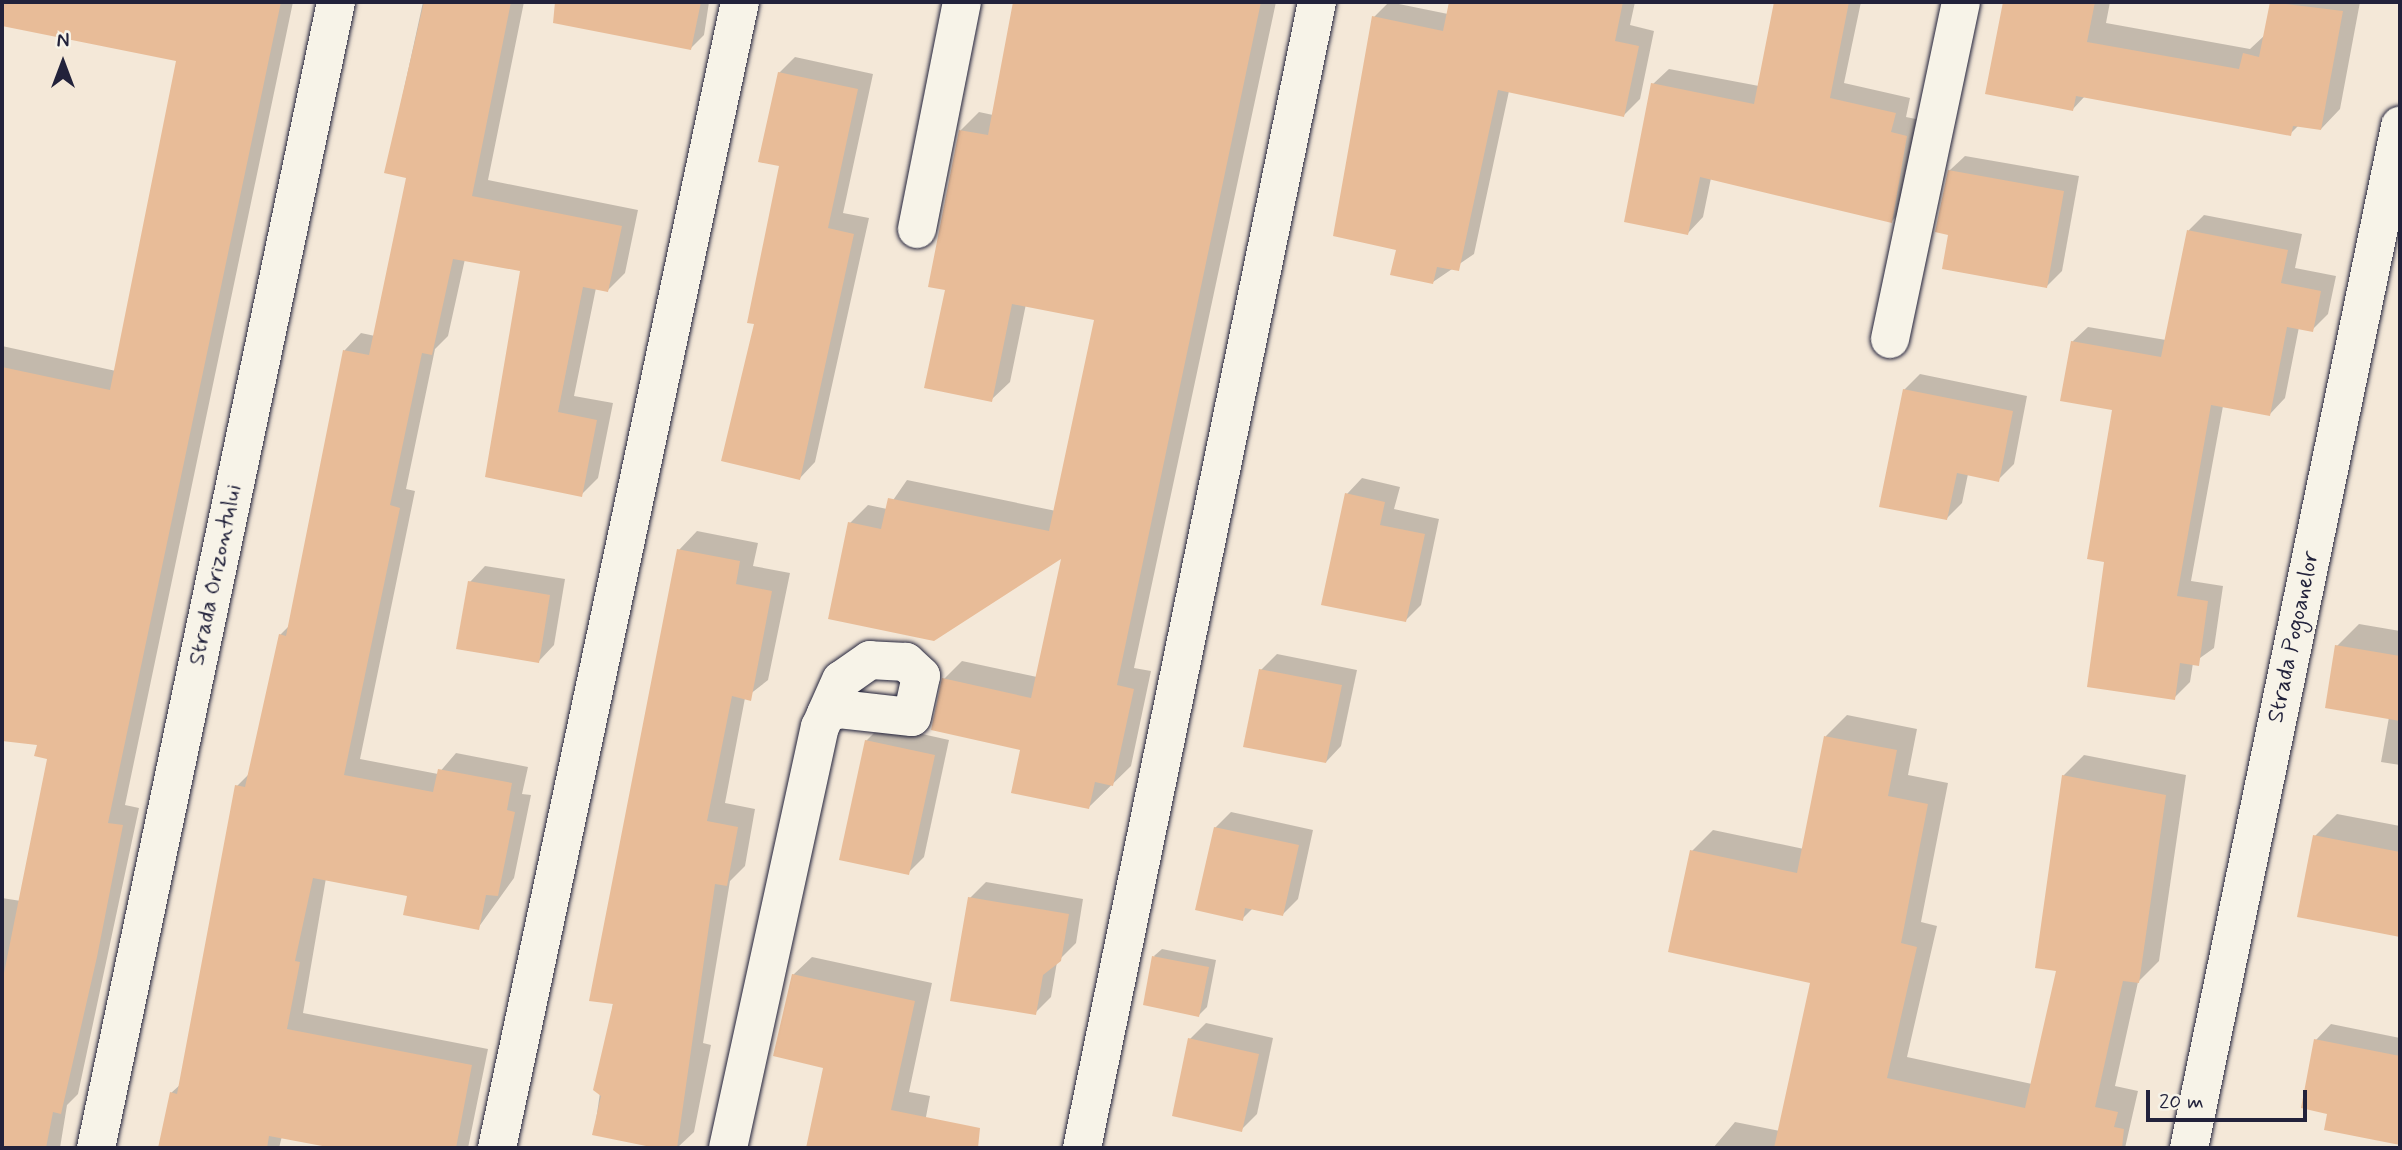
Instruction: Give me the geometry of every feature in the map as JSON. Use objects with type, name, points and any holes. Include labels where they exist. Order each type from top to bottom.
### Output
[{"type":"street","name":"Strada Orizontului","points":[[96,1148],[336,2]]},
{"type":"street","points":[[497,1148],[740,2]]},
{"type":"street","points":[[917,229],[962,2]]},
{"type":"street","points":[[1082,1148],[1317,2]]},
{"type":"street","points":[[1891,339],[1961,2]]},
{"type":"street","name":"Strada Pogoanelor","points":[[2189,1148],[2400,126]]},
{"type":"street","points":[[728,1148],[826,714]]},
{"type":"building","points":[[2,2],[281,2],[108,823],[123,825],[97,957],[61,1114],[53,1112],[46,1148],[2,1148],[2,983],[47,759],[34,756],[37,745],[2,741],[2,367],[110,390],[176,61],[2,26]]},
{"type":"building","points":[[424,2],[511,2],[472,196],[622,226],[608,292],[583,287],[558,412],[597,420],[582,497],[485,477],[520,271],[453,259],[432,355],[422,353],[390,505],[400,508],[344,775],[433,792],[438,769],[512,783],[507,810],[515,812],[498,896],[486,895],[479,930],[403,915],[407,896],[313,878],[295,961],[300,962],[287,1029],[472,1065],[456,1148],[333,1148],[269,1136],[267,1148],[158,1148],[170,1092],[177,1094],[235,785],[245,787],[279,634],[286,636],[343,350],[369,355],[406,178],[384,173]]},
{"type":"building","points":[[555,2],[701,2],[691,50],[553,23]]},
{"type":"building","points":[[1013,2],[1261,2],[1117,685],[1134,689],[1113,786],[1095,782],[1089,809],[1011,793],[1020,750],[931,730],[942,678],[1031,698],[1061,559],[934,641],[828,619],[848,522],[881,529],[888,498],[1049,531],[1094,320],[1012,304],[992,402],[924,388],[945,290],[928,287],[959,130],[988,135]]},
{"type":"building","points":[[1449,2],[1623,2],[1615,41],[1639,46],[1624,117],[1498,90],[1459,271],[1437,267],[1433,284],[1390,275],[1396,250],[1333,236],[1372,16],[1443,31]]},
{"type":"building","points":[[1774,2],[1849,2],[1830,98],[1896,113],[1891,132],[1907,136],[1892,223],[1700,177],[1688,235],[1624,222],[1651,83],[1754,104]]},
{"type":"building","points":[[2003,2],[2095,2],[2087,42],[2239,69],[2243,53],[2259,57],[2270,2],[2343,11],[2321,130],[2293,126],[2291,136],[2076,96],[2073,111],[1985,94]]},
{"type":"building","points":[[778,72],[858,89],[828,228],[854,234],[800,480],[721,461],[754,324],[747,323],[779,166],[758,162]]},
{"type":"building","points":[[1948,170],[2064,191],[2047,288],[1942,269],[1948,235],[1935,232]]},
{"type":"building","points":[[2187,230],[2288,250],[2281,283],[2321,291],[2313,332],[2287,327],[2270,416],[2211,405],[2177,596],[2208,601],[2199,666],[2180,663],[2175,700],[2087,687],[2104,562],[2087,559],[2112,410],[2060,401],[2071,341],[2161,357]]},
{"type":"building","points":[[1903,389],[2013,411],[1999,482],[1957,473],[1947,520],[1879,507]]},
{"type":"building","points":[[1345,493],[1385,502],[1380,525],[1425,534],[1406,622],[1321,605]]},
{"type":"building","points":[[677,549],[740,561],[736,584],[772,591],[751,701],[732,696],[707,821],[738,827],[727,886],[715,884],[677,1148],[656,1148],[592,1135],[601,1096],[593,1090],[613,1004],[589,1001]]},
{"type":"building","points":[[468,581],[550,595],[539,663],[456,649]]},
{"type":"building","points":[[2335,645],[2400,656],[2400,721],[2325,708]]},
{"type":"building","points":[[1259,669],[1342,685],[1326,763],[1243,747]]},
{"type":"building","points":[[1824,736],[1897,750],[1888,796],[1928,804],[1901,943],[1917,947],[1887,1078],[2025,1108],[2056,971],[2035,968],[2062,775],[2166,795],[2139,983],[2123,981],[2095,1107],[2118,1112],[2114,1127],[2124,1129],[2122,1148],[1774,1148],[1810,983],[1668,952],[1690,850],[1797,873]]},
{"type":"building","points":[[865,740],[935,755],[909,875],[839,860]]},
{"type":"building","points":[[1214,827],[1299,845],[1283,916],[1245,908],[1243,921],[1195,910]]},
{"type":"building","points":[[2313,835],[2400,852],[2400,937],[2297,917]]},
{"type":"building","points":[[968,897],[1069,914],[1061,961],[1043,975],[1036,1015],[950,1001]]},
{"type":"building","points":[[1152,956],[1209,967],[1199,1017],[1143,1005]]},
{"type":"building","points":[[792,974],[915,1001],[891,1110],[980,1128],[978,1148],[806,1148],[823,1068],[773,1056]]},
{"type":"building","points":[[1188,1038],[1259,1054],[1242,1132],[1172,1116]]},
{"type":"building","points":[[2314,1039],[2400,1056],[2400,1145],[2324,1130],[2327,1114],[2301,1108]]}]
